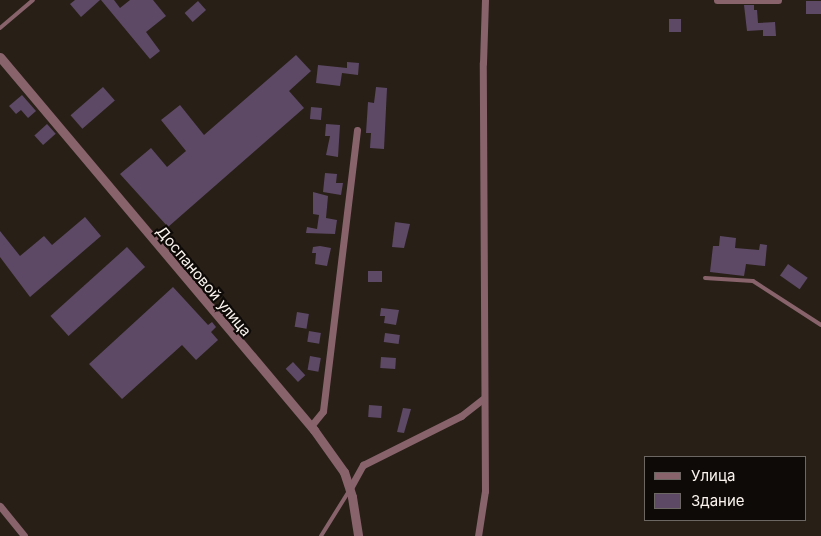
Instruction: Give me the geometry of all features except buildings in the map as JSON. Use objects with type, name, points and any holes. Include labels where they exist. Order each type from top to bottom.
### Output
[{"type":"street","points":[[478,536],[484,511],[482,63],[486,0]]},
{"type":"street","points":[[717,0],[744,2],[778,0]]},
{"type":"street","name":"Доспановой улица","points":[[0,57],[310,426],[344,472],[358,536]]},
{"type":"street","points":[[310,426],[323,411],[357,130]]},
{"type":"street","points":[[349,490],[363,465],[461,416],[483,399]]},
{"type":"street","points":[[0,506],[24,536]]},
{"type":"lane","points":[[0,28],[33,0]]},
{"type":"lane","points":[[705,278],[753,281],[821,326]]},
{"type":"lane","points":[[321,536],[349,490]]}]
